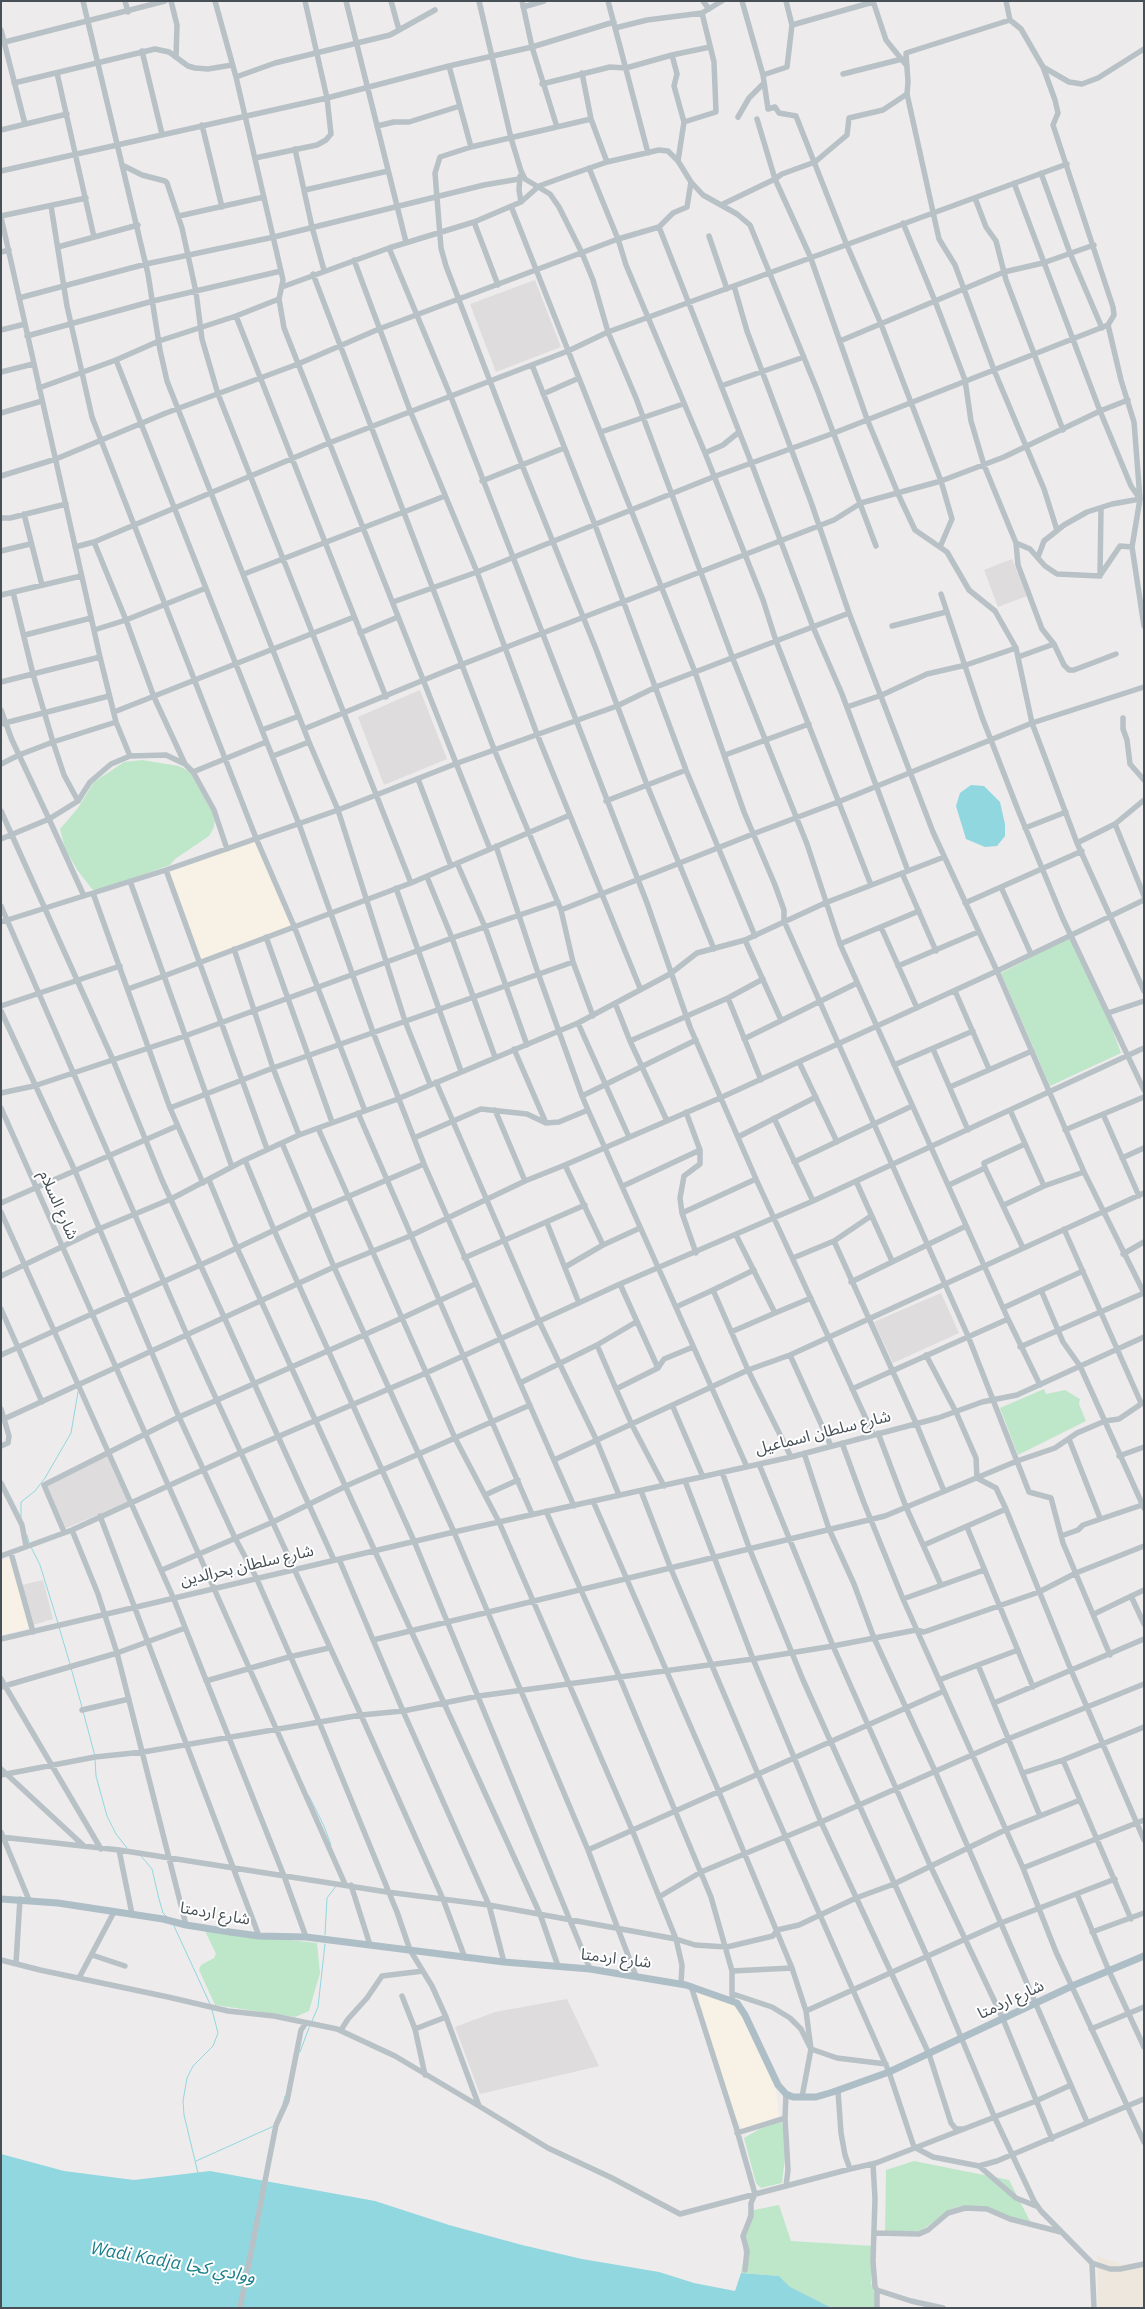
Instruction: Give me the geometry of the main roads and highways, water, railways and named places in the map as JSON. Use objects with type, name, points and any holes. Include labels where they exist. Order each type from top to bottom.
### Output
[{"type":"main road","name":"شارع اردمتا","points":[[1,1899],[29,1900],[132,1914],[186,1925],[260,1936],[306,1937],[466,1958],[590,1969],[691,1986],[733,1997],[746,2015],[775,2079],[786,2094],[802,2098],[838,2091],[889,2072],[1072,1986],[1144,1956]]},
{"type":"water","points":[[971,785],[984,786],[1000,802],[1005,824],[1005,836],[997,846],[985,847],[966,839],[956,806],[960,793]]},
{"type":"water","name":"Wadi Kadja ووادي كجا","points":[[1,2154],[64,2171],[134,2180],[210,2171],[375,2201],[449,2225],[522,2245],[582,2259],[659,2272],[694,2283],[735,2291],[741,2273],[779,2276],[790,2287],[832,2308],[1,2308]]},
{"type":"waterway","points":[[21,1517],[21,1502],[35,1491],[45,1478],[71,1433],[78,1392]]},
{"type":"waterway","points":[[27,1535],[29,1543]]},
{"type":"waterway","points":[[31,1547],[40,1565],[58,1623]]},
{"type":"waterway","points":[[59,1627],[70,1664]]},
{"type":"waterway","points":[[71,1668],[82,1707]]},
{"type":"waterway","points":[[83,1711],[95,1756]]},
{"type":"waterway","points":[[95,1759],[96,1776],[107,1816],[116,1834],[127,1848]]},
{"type":"waterway","points":[[309,1796],[331,1845]]},
{"type":"waterway","points":[[141,1856],[152,1869],[163,1913],[167,1917]]},
{"type":"waterway","points":[[325,1935],[327,1898],[336,1886]]},
{"type":"waterway","points":[[174,1926],[210,2004]]},
{"type":"waterway","points":[[312,2021],[318,2007],[325,1944]]},
{"type":"waterway","points":[[198,2173],[184,2115],[183,2101],[187,2078],[193,2066],[213,2046],[218,2033],[212,2010]]},
{"type":"waterway","points":[[300,2052],[310,2025]]},
{"type":"waterway","points":[[283,2104],[285,2096]]},
{"type":"waterway","points":[[196,2161],[274,2126]]}]
